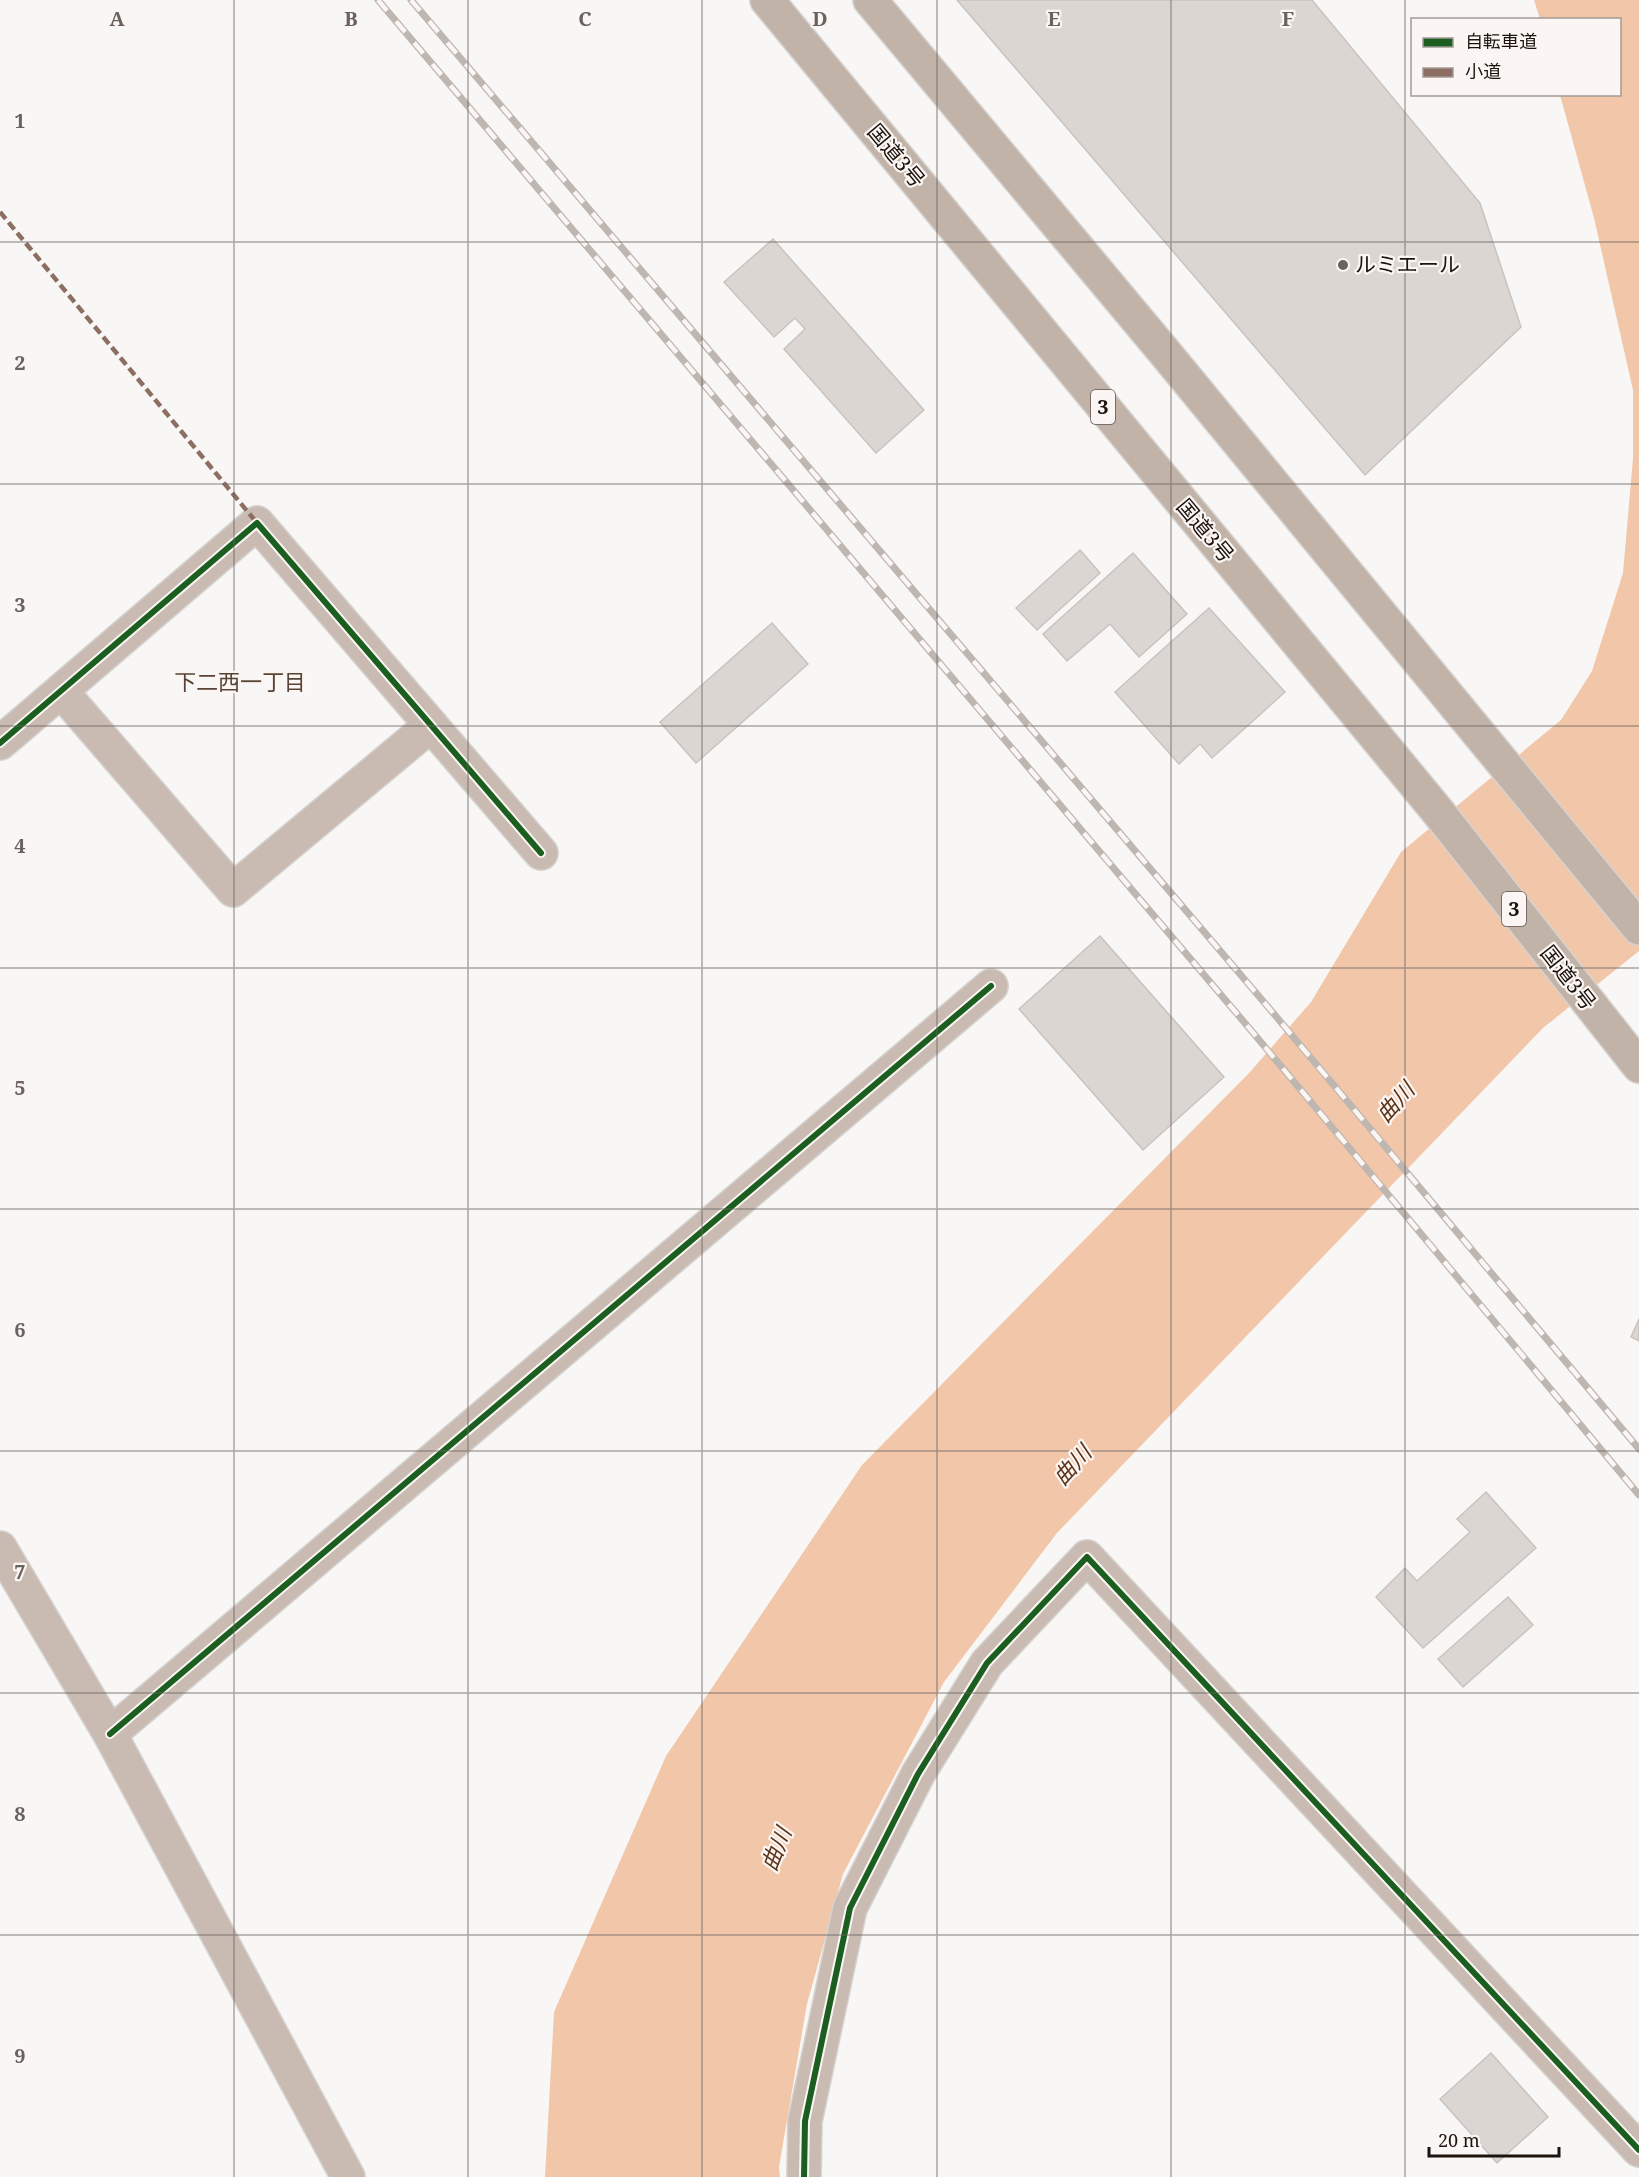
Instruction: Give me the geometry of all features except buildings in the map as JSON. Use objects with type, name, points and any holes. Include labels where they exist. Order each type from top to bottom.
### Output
[{"type":"highway","name":"国道3号","points":[[766,0],[1439,813],[1639,1066]]},
{"type":"highway","points":[[870,0],[1158,344],[1639,928]]},
{"type":"street","points":[[0,743],[257,523],[541,853]]},
{"type":"street","points":[[61,691],[233,890],[431,725]]},
{"type":"street","points":[[110,1734],[991,986]]},
{"type":"street","points":[[0,1548],[110,1734],[348,2177]]},
{"type":"street","points":[[804,2177],[805,2121],[850,1908],[918,1774],[987,1663],[1087,1557],[1639,2150]]},
{"type":"water","name":"曲川","points":[[1534,0],[1639,0],[1639,951],[1543,1028],[1057,1533],[944,1682],[843,1874],[807,2004],[779,2167],[780,2177],[545,2177],[554,2012],[666,1756],[862,1465],[1250,1072],[1311,1002],[1401,852],[1561,720],[1592,671],[1623,573],[1633,458],[1633,390],[1594,218],[1560,96],[1621,96],[1621,18],[1540,18]]},
{"type":"railway","points":[[378,0],[1255,1035],[1639,1495]]},
{"type":"railway","points":[[411,0],[1274,1014],[1639,1449]]},
{"type":"marked path","points":[[0,212],[257,523]]},
{"type":"cycle path","points":[[0,743],[257,523],[541,853]]},
{"type":"cycle path","points":[[110,1734],[991,986]]},
{"type":"cycle path","points":[[804,2177],[805,2121],[850,1908],[918,1774],[987,1663],[1087,1557],[1639,2150]]},
{"type":"place","name":"ルミエール","points":[[1343,265]]},
{"type":"district","name":"下二西一丁目","points":[[240,682]]}]
